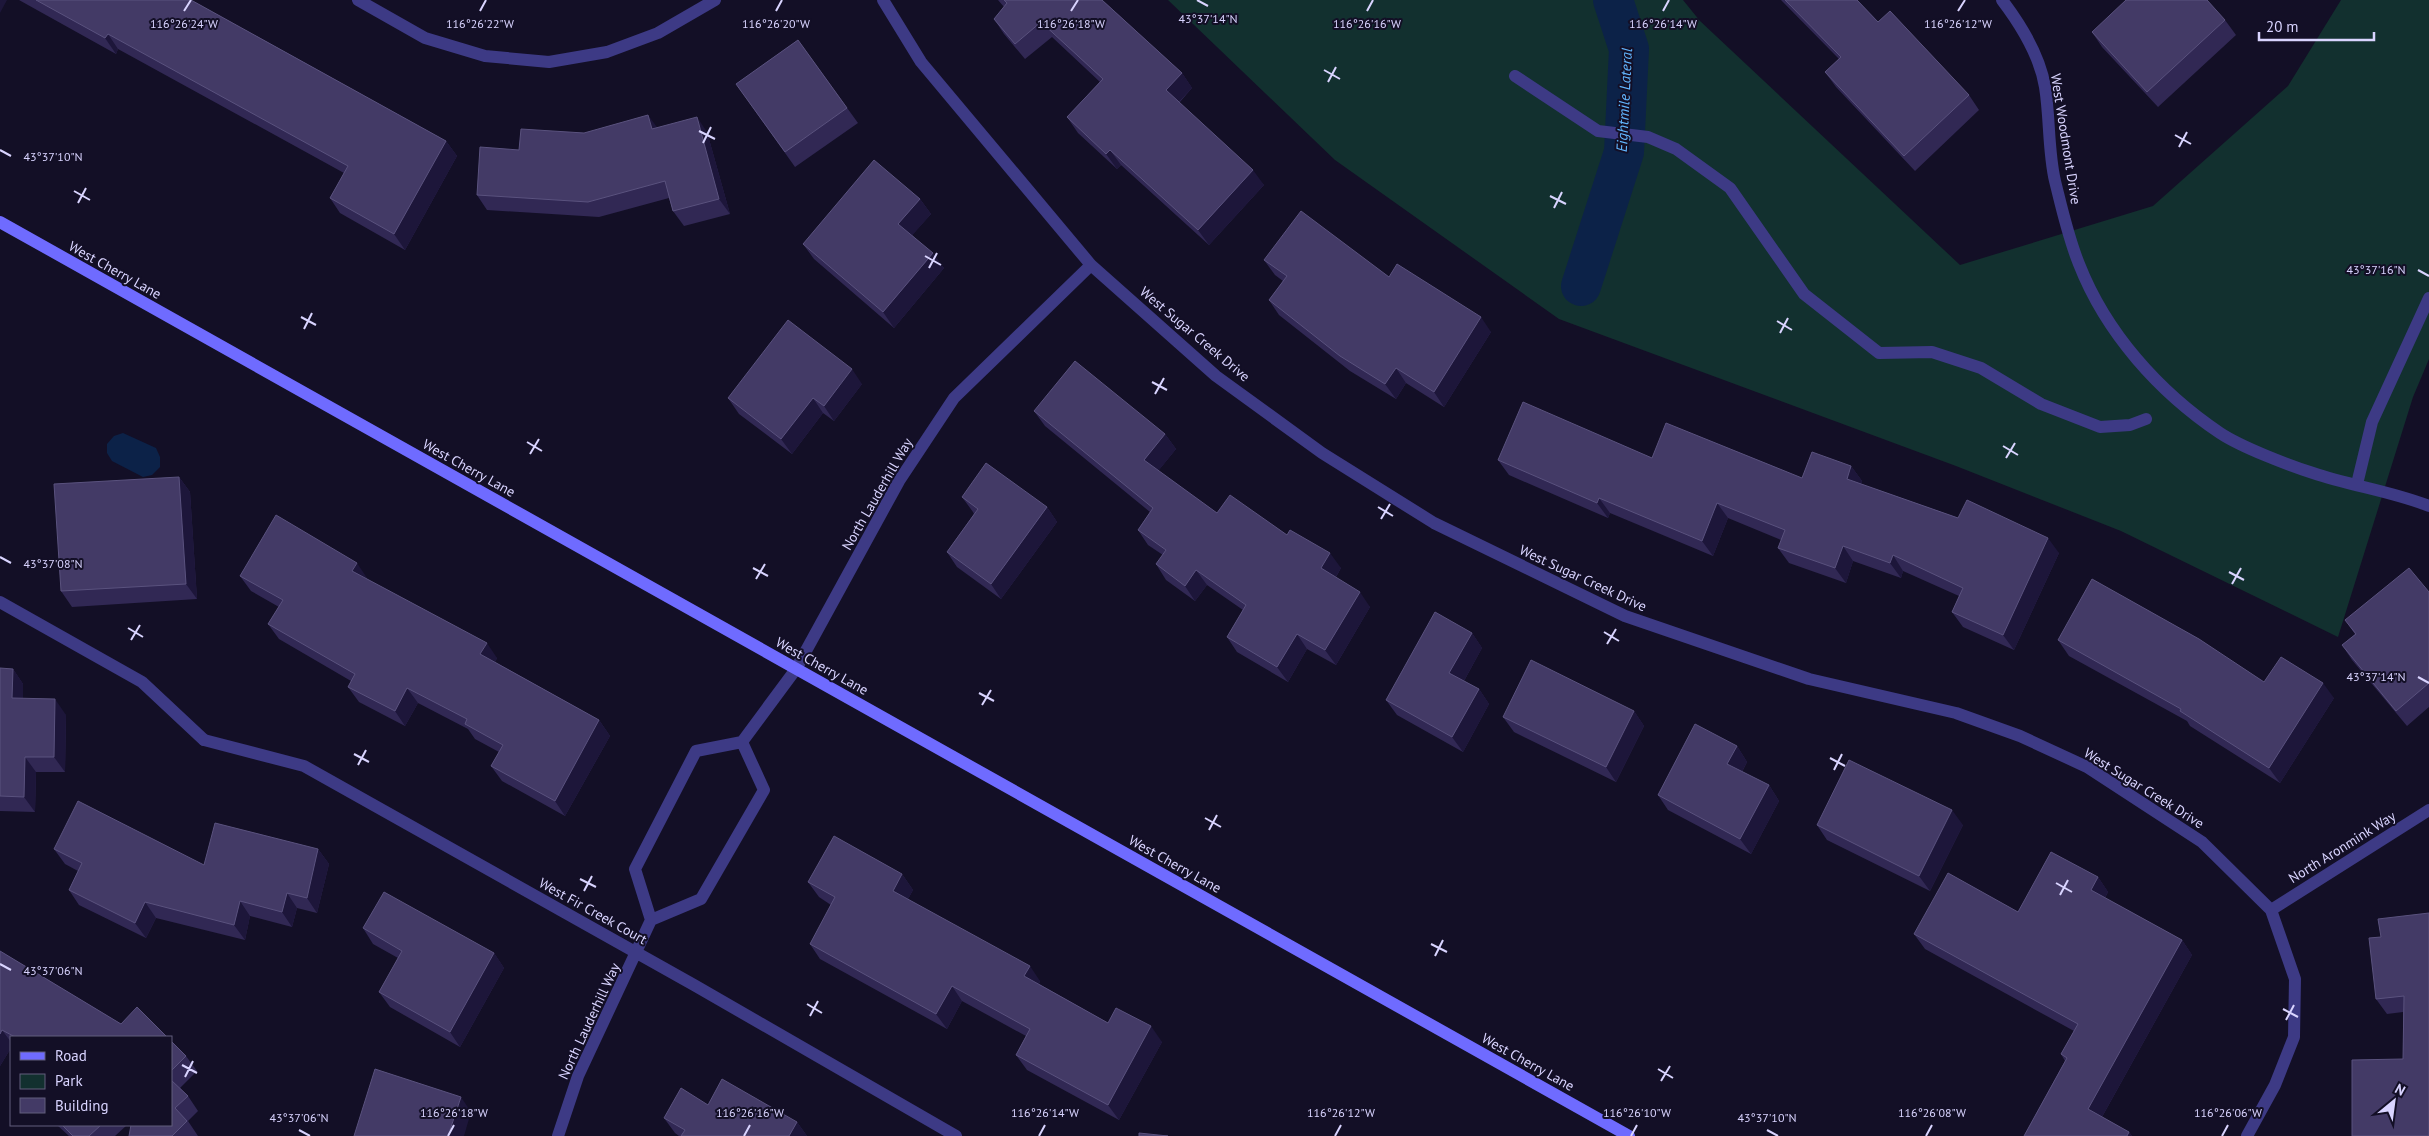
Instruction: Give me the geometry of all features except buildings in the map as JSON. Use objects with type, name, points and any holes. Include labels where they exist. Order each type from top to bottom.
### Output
[{"type":"main road","name":"West Cherry Lane","points":[[0,222],[1629,1136]]},
{"type":"street","points":[[358,0],[425,38],[485,56],[549,62],[607,52],[658,33],[715,0]]},
{"type":"street","name":"West Sugar Creek Drive","points":[[883,0],[921,62],[1091,265],[1216,376],[1322,453],[1434,523],[1625,616],[1810,679],[1956,713],[2020,736],[2087,766],[2202,842],[2271,910],[2295,979],[2294,1037],[2275,1085],[2247,1136]]},
{"type":"street","name":"West Woodmont Drive","points":[[2002,0],[2030,42],[2045,86],[2054,176],[2064,219],[2079,265],[2099,305],[2123,342],[2186,408],[2221,434],[2314,473],[2405,496],[2429,506]]},
{"type":"street","points":[[1515,76],[1598,131],[1648,138],[1676,148],[1730,188],[1804,294],[1879,353],[1932,352],[1982,368],[2041,404],[2100,427],[2130,425],[2146,418]]},
{"type":"street","name":"North Lauderhill Way","points":[[742,742],[796,669],[899,481],[954,398],[1091,265]]},
{"type":"street","points":[[2357,484],[2372,422],[2429,298]]},
{"type":"street","name":"West Fir Creek Court","points":[[0,602],[142,682],[204,740],[304,766],[637,953],[956,1136]]},
{"type":"street","points":[[742,742],[764,790],[701,899],[651,920],[635,869],[696,751],[742,742]]},
{"type":"street","name":"North Aronmink Way","points":[[2271,910],[2429,810]]},
{"type":"street","name":"North Lauderhill Way","points":[[558,1136],[578,1076],[651,920]]},
{"type":"green space","points":[[1168,0],[1683,0],[1700,21],[1960,265],[2153,206],[2288,86],[2341,0],[2429,0],[2429,359],[2413,397],[2338,637],[2121,531],[1956,466],[1559,319],[1335,160]]},
{"type":"water","points":[[123,433],[156,448],[160,457],[160,467],[152,475],[143,477],[112,461],[107,453],[107,444],[114,436]]},
{"type":"waterway","name":"Eightmile Lateral","points":[[1581,286],[1624,152],[1629,49],[1613,0]]}]
